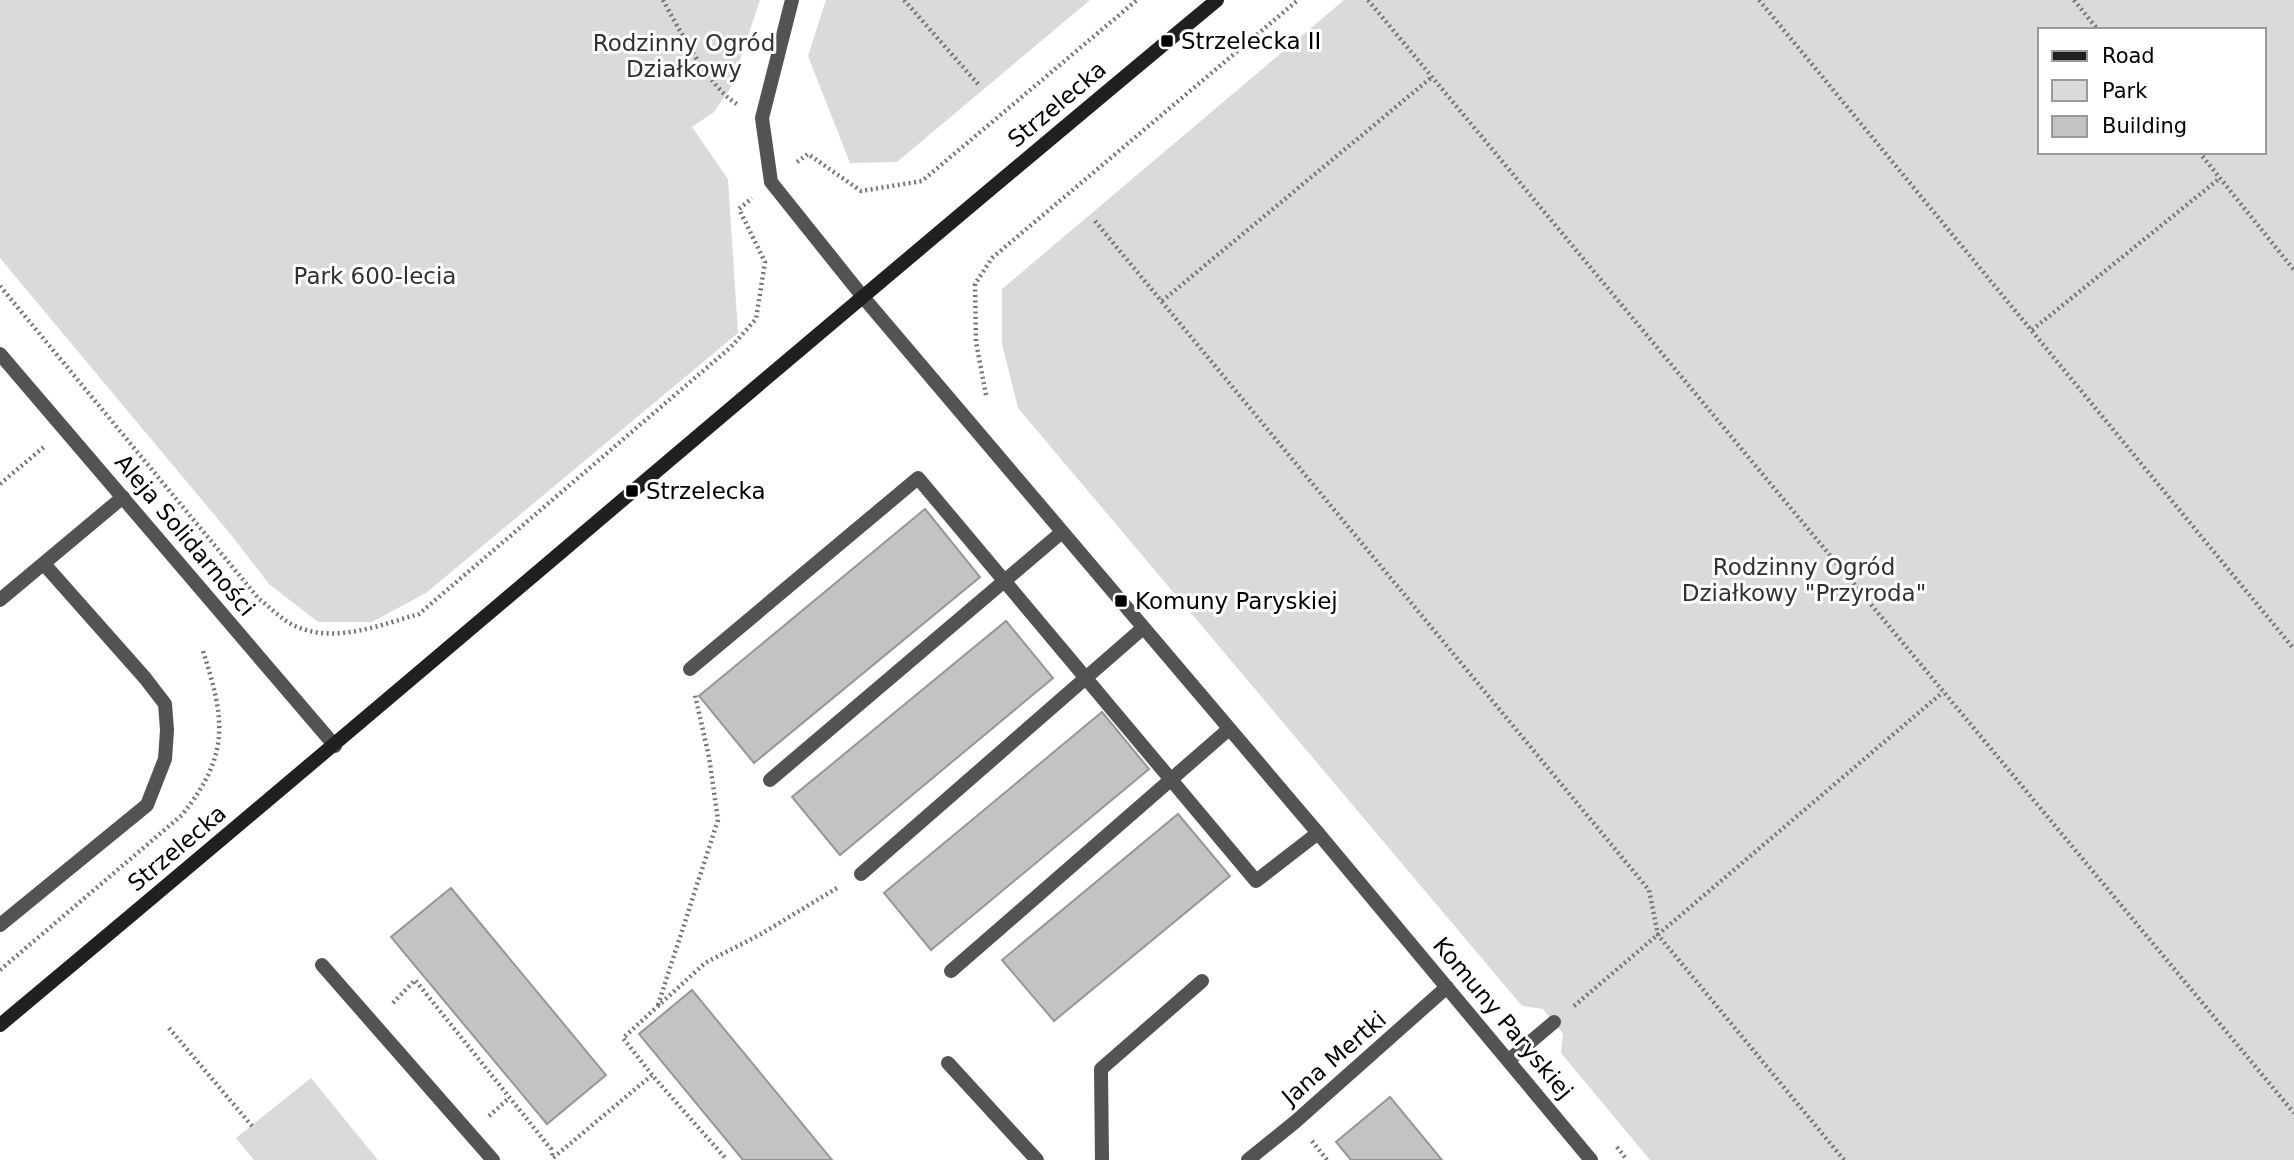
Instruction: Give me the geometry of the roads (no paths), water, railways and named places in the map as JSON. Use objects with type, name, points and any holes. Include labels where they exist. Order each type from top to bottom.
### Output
[{"type":"street","points":[[792,0],[762,118],[771,182],[863,297]]},
{"type":"street","name":"Strzelecka","points":[[0,1025],[335,746],[574,540],[1217,0]]},
{"type":"street","name":"Komuny Paryskiej","points":[[863,297],[1318,833],[1591,1160]]},
{"type":"street","name":"Aleja Solidarności","points":[[0,354],[335,746]]},
{"type":"street","points":[[690,669],[918,478],[1256,881],[1318,833]]},
{"type":"street","points":[[0,600],[123,497]]},
{"type":"street","points":[[770,780],[1062,532]]},
{"type":"street","points":[[0,925],[147,806],[165,759],[165,704],[44,564]]},
{"type":"street","points":[[861,874],[1143,628]]},
{"type":"street","points":[[951,971],[1229,729]]},
{"type":"street","points":[[321,965],[494,1160]]},
{"type":"street","points":[[1102,1160],[1101,1069],[1202,981]]},
{"type":"street","name":"Jana Mertki","points":[[1248,1160],[1295,1122],[1447,987]]},
{"type":"street","points":[[1509,1060],[1554,1022]]},
{"type":"street","points":[[948,1063],[1037,1160]]},
{"type":"place","name":"Strzelecka II","points":[[1167,41]]},
{"type":"place","name":"Strzelecka","points":[[632,491]]},
{"type":"place","name":"Komuny Paryskiej","points":[[1121,601]]},
{"type":"park label","name":"Rodzinny Ogród Działkowy","points":[[684,56]]},
{"type":"park label","name":"Park 600-lecia","points":[[375,276]]},
{"type":"park label","name":"Rodzinny Ogród Działkowy \"Przyroda\"","points":[[1804,580]]}]
